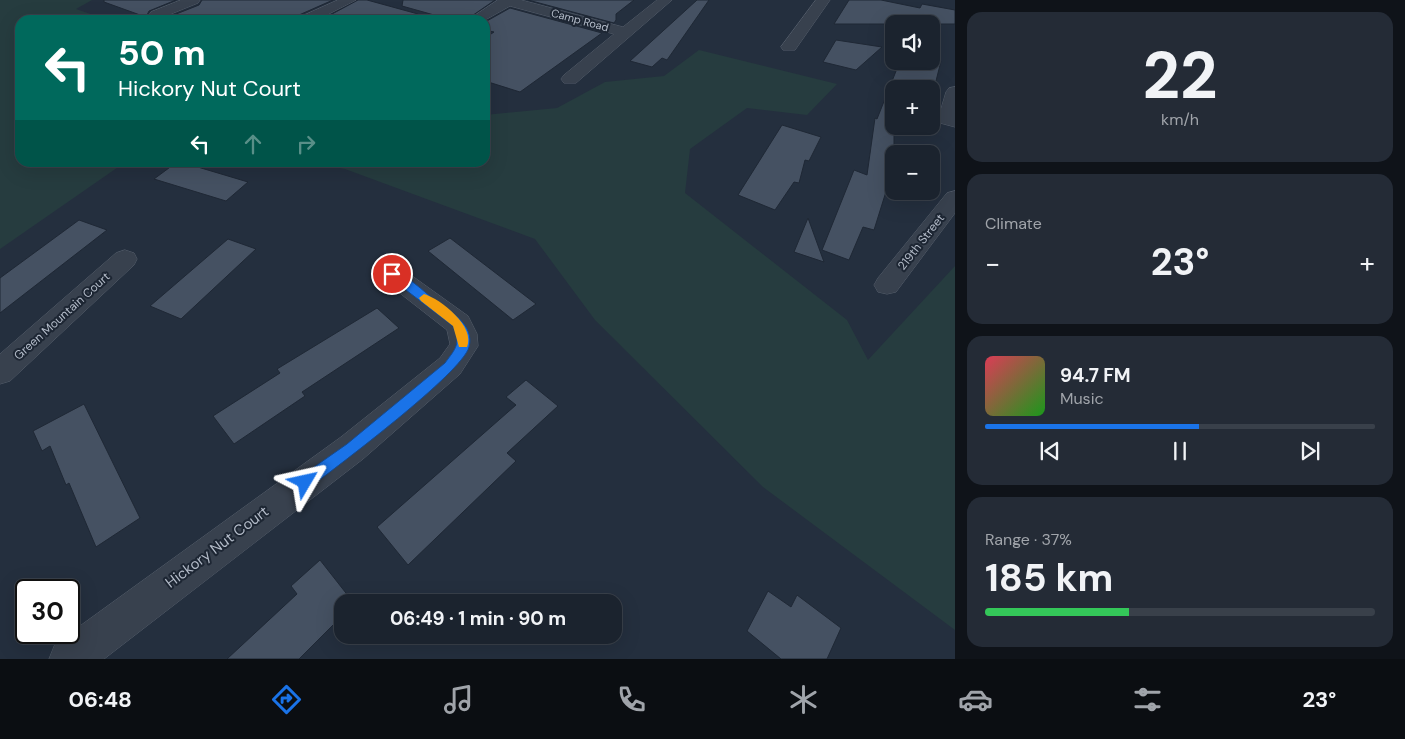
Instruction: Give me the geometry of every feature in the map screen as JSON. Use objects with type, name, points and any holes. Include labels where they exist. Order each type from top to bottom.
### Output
[{"type":"street","points":[[156,14],[193,0]]},
{"type":"street","points":[[316,15],[349,0]]},
{"type":"street","points":[[483,15],[507,0]]},
{"type":"street","name":"Camp Road","points":[[507,0],[626,33]]},
{"type":"street","points":[[570,79],[665,0]]},
{"type":"street","points":[[789,47],[823,0]]},
{"type":"street","points":[[951,120],[955,92]]},
{"type":"street","name":"219th Street","points":[[887,285],[955,198]]},
{"type":"street","name":"Green Mountain Court","points":[[0,372],[125,259]]},
{"type":"street","name":"Hickory Nut Court","points":[[70,659],[352,448],[450,366],[464,346],[463,334],[458,323],[392,274]]},
{"type":"green space","points":[[0,0],[92,0],[76,9],[93,15],[15,15],[15,167],[118,167],[0,249]]},
{"type":"green space","points":[[699,50],[837,84],[807,115],[747,108],[690,149],[685,193],[847,320],[868,360],[955,266],[955,630],[763,487],[595,320],[535,239],[345,169],[334,167],[490,167],[490,115],[557,108],[605,82],[664,76]]},
{"type":"building","points":[[104,0],[176,0],[149,11],[147,15],[140,15],[104,2]]},
{"type":"building","points":[[202,0],[333,0],[299,15],[174,15],[199,5]]},
{"type":"building","points":[[358,0],[367,0],[418,14],[418,15],[330,15]]},
{"type":"building","points":[[403,0],[495,0],[473,15],[434,15],[402,6]]},
{"type":"building","points":[[528,0],[634,0],[616,14],[614,23]]},
{"type":"building","points":[[697,0],[709,0],[667,60],[662,58],[652,67],[630,61]]},
{"type":"building","points":[[849,0],[881,0],[920,8],[922,4],[955,10],[955,24],[940,24],[940,15],[885,15],[885,24],[834,24]]},
{"type":"building","points":[[510,8],[602,33],[520,92],[490,83],[490,35],[494,32],[490,31],[490,19]]},
{"type":"building","points":[[836,40],[882,47],[856,70],[823,62]]},
{"type":"building","points":[[896,70],[939,70],[936,80],[892,80]]},
{"type":"building","points":[[885,99],[885,135],[894,135],[894,145],[885,145],[885,195],[874,230],[863,227],[849,260],[822,250],[854,170],[867,175],[875,118],[877,119]]},
{"type":"building","points":[[782,125],[821,137],[809,161],[805,160],[799,183],[794,182],[775,210],[738,195]]},
{"type":"building","points":[[170,167],[198,167],[248,182],[226,201],[154,179]]},
{"type":"building","points":[[808,218],[824,262],[794,252]]},
{"type":"building","points":[[79,220],[107,230],[0,313],[0,278]]},
{"type":"building","points":[[450,238],[536,304],[513,320],[428,251]]},
{"type":"building","points":[[228,239],[256,249],[181,319],[150,306]]},
{"type":"building","points":[[377,308],[399,328],[302,392],[305,396],[234,444],[213,416],[280,373],[277,369]]},
{"type":"building","points":[[526,380],[558,406],[507,453],[516,461],[408,565],[377,527],[516,405],[506,397]]},
{"type":"building","points":[[84,404],[140,518],[96,547],[69,483],[66,485],[50,446],[42,451],[33,431]]},
{"type":"building","points":[[320,560],[347,594],[334,594],[334,624],[299,659],[227,659],[297,594],[291,586]]},
{"type":"building","points":[[768,591],[791,607],[797,595],[841,628],[827,659],[781,659],[747,631]]},
{"type":"slow traffic","points":[[424,298],[458,323],[463,334],[463,343]]},
{"type":"route","points":[[305,482],[352,448],[450,366],[464,346],[463,334],[458,323],[392,274]]}]
